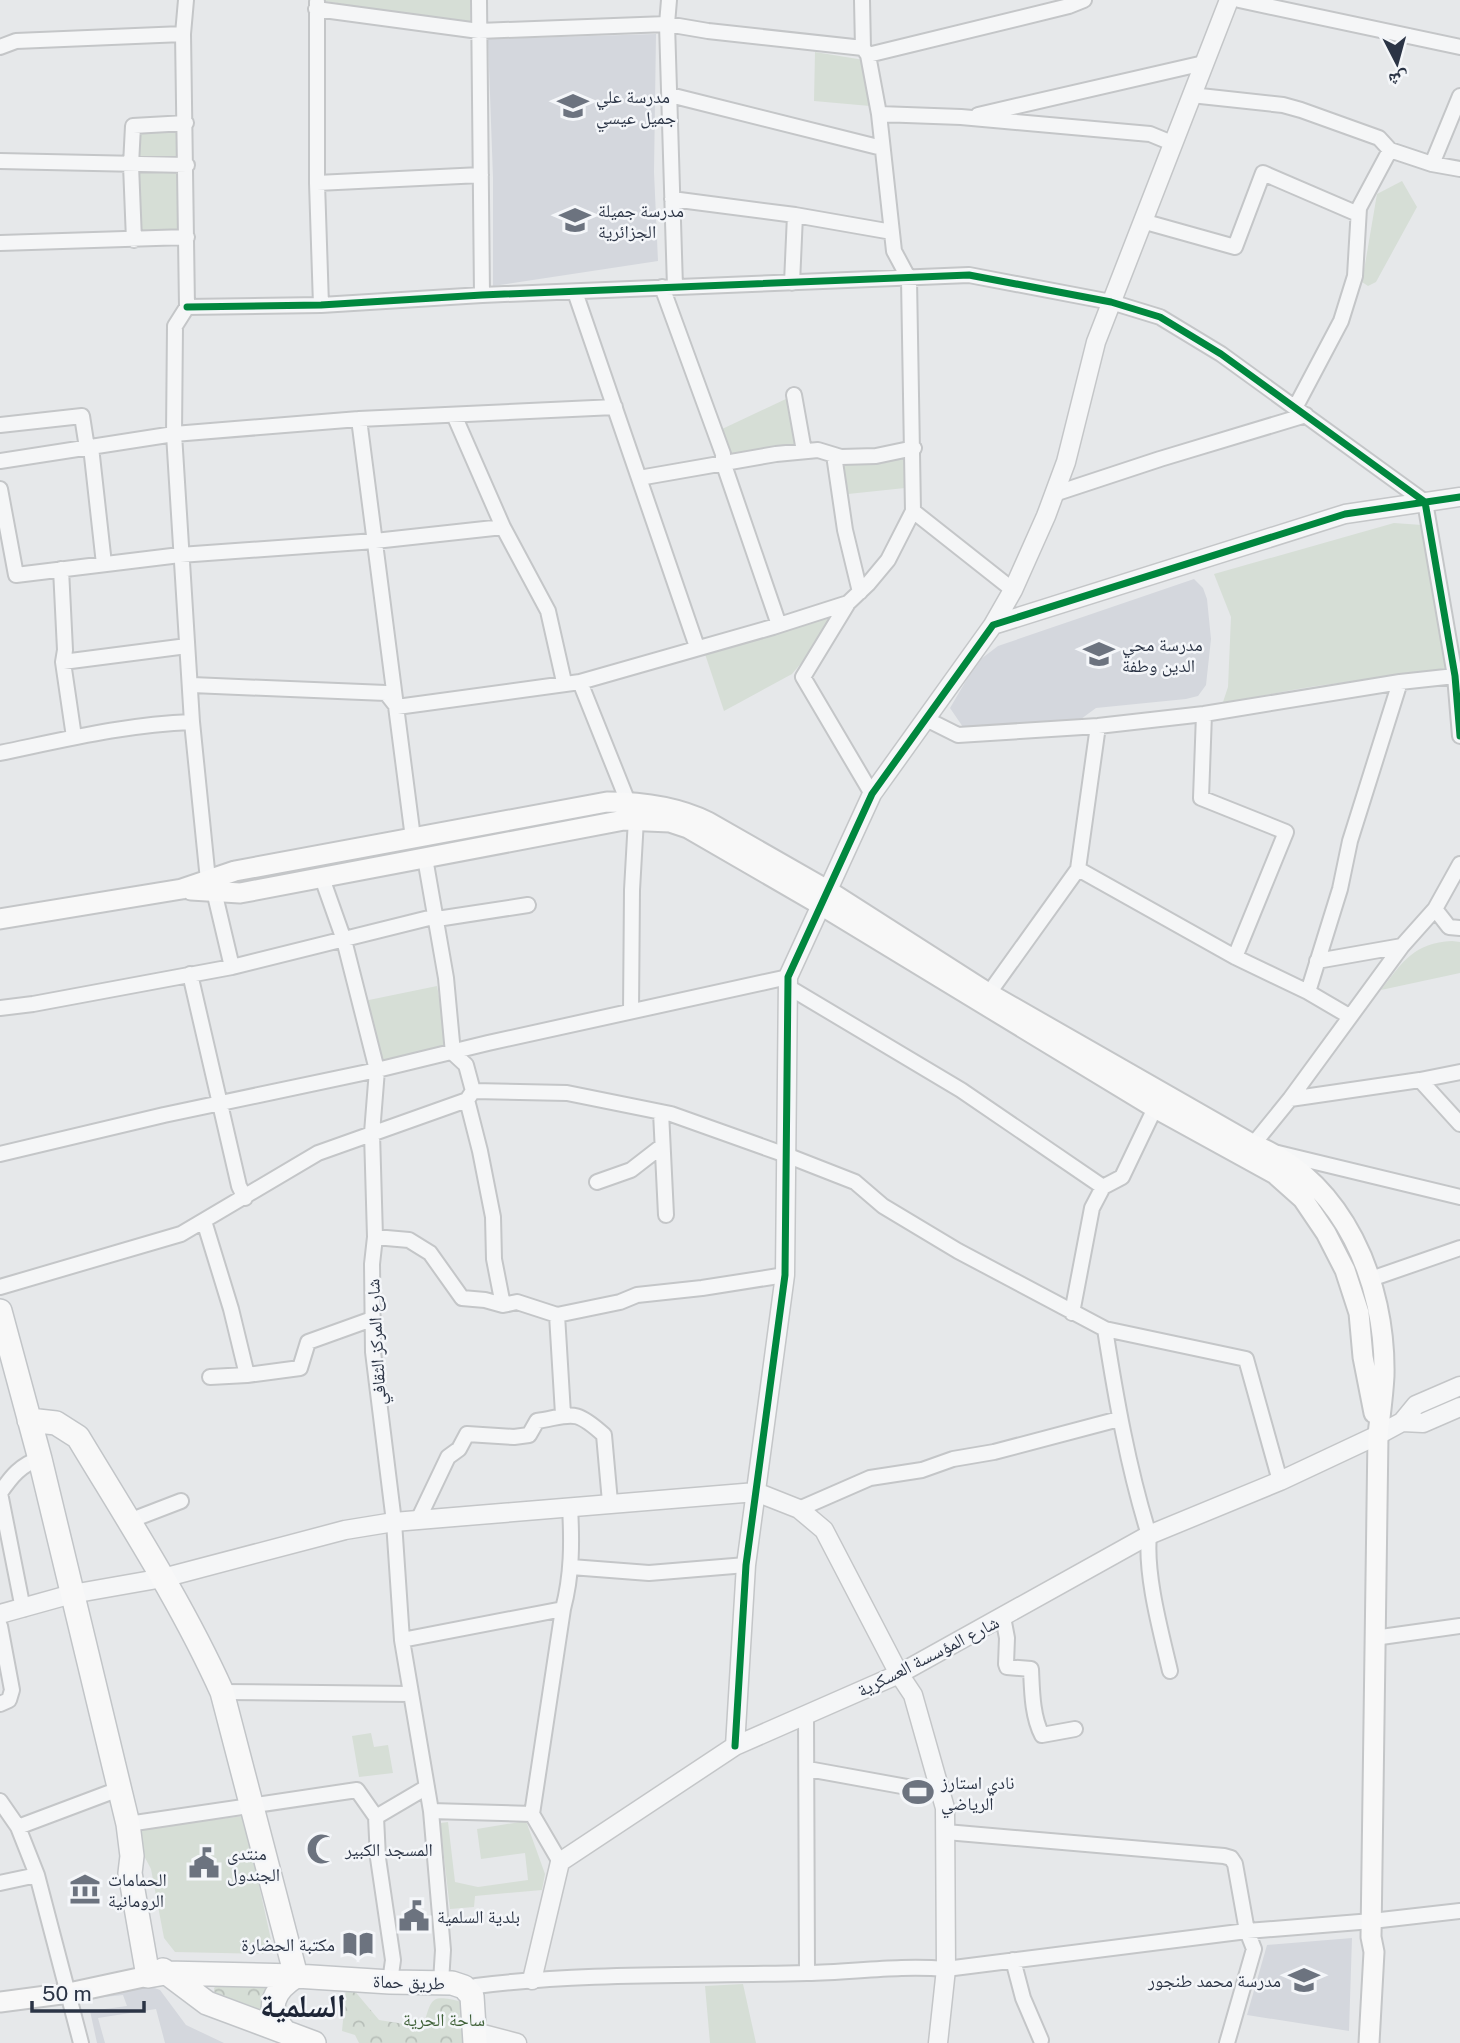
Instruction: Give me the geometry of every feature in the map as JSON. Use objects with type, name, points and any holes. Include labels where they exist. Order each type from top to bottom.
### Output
[{"type":"main road","points":[[211,886],[235,871],[607,802],[688,828],[824,898],[1156,1108],[1255,1150],[1275,1174],[1303,1199],[1326,1233],[1345,1269],[1359,1313],[1363,1357],[1378,1435]]},
{"type":"main road","points":[[0,919],[183,889],[211,886],[240,893],[597,824],[632,811]]},
{"type":"main road","points":[[985,998],[1314,1182],[1333,1205],[1354,1239],[1371,1279],[1384,1375],[1378,1435],[1371,1929],[1374,1952],[1369,2043]]},
{"type":"main road","points":[[0,1311],[40,1459],[128,1824],[132,1856],[139,1871],[158,1961],[157,1974]]},
{"type":"main road","points":[[29,1420],[56,1423],[78,1437],[163,1578],[208,1659],[222,1692],[296,1976],[278,1990],[274,1999],[277,2023],[285,2032]]},
{"type":"main road","points":[[1356,2043],[1363,1951],[1371,1929]]},
{"type":"main road","points":[[0,2002],[69,1993],[157,1974],[207,2003],[314,2043]]},
{"type":"main road","name":"طريق حماة","points":[[157,1974],[296,1976],[459,1985],[469,1991],[474,2003],[475,2038]]},
{"type":"street","points":[[186,0],[183,34],[187,306],[175,326],[174,434],[180,555],[192,685],[192,722],[211,886],[232,967]]},
{"type":"street","points":[[479,0],[482,295]]},
{"type":"street","points":[[669,0],[667,24],[673,199],[669,287],[723,454],[723,462],[779,625]]},
{"type":"street","points":[[862,0],[866,51],[879,114],[894,251],[909,279],[913,511],[888,560],[848,603],[803,677],[872,794]]},
{"type":"street","points":[[321,305],[317,183],[317,5],[479,31],[667,24],[866,51],[1069,6],[1084,0]]},
{"type":"street","points":[[735,1746],[747,1565],[785,1275],[789,982],[872,794],[993,625],[1013,590],[1066,462],[1097,342],[1111,302],[1229,0]]},
{"type":"street","points":[[1240,0],[1460,47]]},
{"type":"street","points":[[0,47],[16,41],[183,34]]},
{"type":"street","points":[[966,117],[1204,63]]},
{"type":"street","points":[[670,95],[882,148]]},
{"type":"street","points":[[1191,95],[1283,105],[1379,138],[1390,150],[1432,164],[1460,169]]},
{"type":"street","points":[[1432,164],[1460,96]]},
{"type":"street","points":[[879,114],[966,117],[1150,134],[1172,143]]},
{"type":"street","points":[[134,240],[131,165],[133,126],[186,123]]},
{"type":"street","points":[[1054,494],[1301,411],[1344,310],[1355,276],[1359,208],[1390,150]]},
{"type":"street","points":[[0,161],[187,165]]},
{"type":"street","points":[[1142,221],[1235,247],[1263,173],[1358,214]]},
{"type":"street","points":[[317,183],[481,175]]},
{"type":"street","points":[[673,199],[795,215],[892,232]]},
{"type":"street","points":[[792,283],[795,215]]},
{"type":"street","points":[[0,243],[187,237]]},
{"type":"street","points":[[187,306],[321,305],[482,295],[969,275],[1111,302],[1160,317],[1221,354],[1425,502],[1455,645],[1460,736]]},
{"type":"street","points":[[575,292],[697,647]]},
{"type":"street","points":[[794,396],[804,451]]},
{"type":"street","points":[[0,461],[174,434],[359,419],[615,407]]},
{"type":"street","points":[[454,415],[503,527],[548,611],[565,682]]},
{"type":"street","points":[[0,425],[82,416],[89,447],[104,564]]},
{"type":"street","points":[[359,419],[413,838]]},
{"type":"street","points":[[639,478],[723,462],[804,451],[818,450],[841,457],[876,456],[914,448]]},
{"type":"street","points":[[834,455],[845,530],[860,592]]},
{"type":"street","points":[[0,489],[16,575],[180,555],[375,541],[503,527]]},
{"type":"street","points":[[993,625],[1345,514],[1460,497]]},
{"type":"street","points":[[913,511],[1013,590]]},
{"type":"street","points":[[61,569],[65,650],[63,662],[74,737]]},
{"type":"street","points":[[397,706],[580,681],[848,603]]},
{"type":"street","points":[[63,662],[187,646]]},
{"type":"street","points":[[926,719],[958,735],[1098,726],[1205,714],[1400,682],[1455,676]]},
{"type":"street","points":[[580,681],[632,811],[631,1011]]},
{"type":"street","points":[[1308,992],[1340,889],[1350,841],[1400,682]]},
{"type":"street","points":[[192,685],[386,693],[397,706]]},
{"type":"street","points":[[1205,714],[1201,798],[1286,832],[1235,957]]},
{"type":"street","points":[[0,753],[74,737],[167,723],[192,722]]},
{"type":"street","points":[[985,998],[1078,869],[1098,726]]},
{"type":"street","points":[[425,858],[446,978],[453,1053],[467,1065],[470,1096],[493,1217],[494,1259],[503,1305]]},
{"type":"street","points":[[1460,864],[1435,909],[1402,946],[1349,1016],[1255,1150],[1460,1197]]},
{"type":"street","points":[[1078,869],[1235,957],[1308,992],[1349,1016]]},
{"type":"street","name":"شارع المركز الثقافي","points":[[322,878],[344,940],[377,1070],[372,1133],[374,1364],[394,1522],[402,1640],[431,1811],[443,1950],[441,1982]]},
{"type":"street","points":[[0,1009],[232,967],[437,918],[528,905]]},
{"type":"street","points":[[1435,909],[1448,927],[1460,928]]},
{"type":"street","points":[[1317,961],[1402,946]]},
{"type":"street","points":[[190,974],[239,1186],[245,1198]]},
{"type":"street","points":[[0,1154],[631,1011],[789,982],[961,1090],[1103,1187]]},
{"type":"street","points":[[1290,1099],[1460,1072]]},
{"type":"street","points":[[1420,1080],[1460,1124]]},
{"type":"street","points":[[0,1287],[181,1234],[318,1153],[470,1096],[567,1093],[661,1112],[855,1182],[894,1213],[958,1251],[1105,1329],[1246,1359],[1280,1481]]},
{"type":"street","points":[[1072,1313],[1092,1208],[1103,1187],[1122,1177],[1156,1108]]},
{"type":"street","points":[[661,1112],[666,1215]]},
{"type":"street","points":[[597,1182],[631,1170],[662,1146]]},
{"type":"street","points":[[204,1221],[231,1309],[247,1375]]},
{"type":"street","points":[[375,1237],[409,1240],[430,1253],[462,1298],[503,1305],[517,1302],[557,1315],[621,1302],[637,1295],[785,1275]]},
{"type":"street","points":[[1371,1279],[1460,1248]]},
{"type":"street","points":[[557,1315],[563,1414]]},
{"type":"street","points":[[210,1377],[300,1368],[308,1342],[373,1319]]},
{"type":"street","points":[[1105,1329],[1119,1419],[1131,1475],[1149,1535],[1154,1593],[1170,1671]]},
{"type":"street","points":[[1402,1422],[1416,1405],[1460,1386]]},
{"type":"street","points":[[1402,1422],[1423,1423],[1460,1407]]},
{"type":"street","points":[[418,1520],[448,1457],[459,1449],[467,1434],[514,1437],[529,1435],[537,1421],[563,1414],[580,1416],[604,1435],[610,1503]]},
{"type":"street","points":[[799,1509],[870,1478],[922,1470],[953,1459],[994,1452],[1119,1419]]},
{"type":"street","name":"شارع المؤسسة العسكرية","points":[[560,1862],[735,1746],[899,1674],[1149,1535],[1280,1481],[1402,1422]]},
{"type":"street","points":[[23,1609],[1,1493],[27,1462],[40,1459]]},
{"type":"street","points":[[0,1614],[72,1594],[163,1578],[345,1530],[394,1522],[756,1492],[799,1509],[824,1530],[899,1674],[913,1695],[945,1808],[946,1969],[938,2043]]},
{"type":"street","points":[[129,1521],[181,1502]]},
{"type":"street","points":[[533,1980],[560,1862],[532,1814],[563,1609],[569,1587],[570,1507]]},
{"type":"street","points":[[571,1567],[649,1573],[747,1565]]},
{"type":"street","points":[[402,1640],[563,1609]]},
{"type":"street","points":[[1003,1617],[1007,1637],[1006,1664],[1007,1667],[1031,1668],[1034,1700],[1042,1735],[1075,1729]]},
{"type":"street","points":[[0,1626],[12,1690],[9,1700],[0,1704]]},
{"type":"street","points":[[1374,1639],[1460,1626]]},
{"type":"street","points":[[222,1692],[411,1694]]},
{"type":"street","points":[[806,1714],[807,1973]]},
{"type":"street","points":[[808,1769],[940,1793]]},
{"type":"street","points":[[376,1817],[427,1787]]},
{"type":"street","points":[[18,1826],[119,1788]]},
{"type":"street","points":[[128,1824],[357,1790],[376,1817],[378,1858],[393,1960],[390,1982]]},
{"type":"street","points":[[0,1801],[18,1826],[37,1875],[81,2043]]},
{"type":"street","points":[[431,1811],[532,1814]]},
{"type":"street","points":[[946,1832],[1231,1858],[1235,1864],[1247,1931],[1254,1949],[1227,2043]]},
{"type":"street","points":[[0,1883],[37,1875]]},
{"type":"street","points":[[469,1991],[476,1986],[533,1980],[807,1973],[919,1967],[946,1969],[1247,1931],[1371,1929],[1460,1911]]},
{"type":"street","points":[[1013,1960],[1023,1998],[1041,2040]]},
{"type":"street","points":[[475,2038],[517,2043]]},
{"type":"shaded area","points":[[656,34],[654,172],[658,261],[493,286],[493,178],[488,39]]},
{"type":"shaded area","name":"مدرسة محي الدين وطفة","points":[[1194,579],[1203,588],[1207,599],[1211,639],[1206,685],[1198,696],[1096,708],[1081,719],[965,730],[950,708],[977,662],[998,646]]},
{"type":"shaded area","name":"مدرسة محمد طنجور","points":[[1352,1938],[1349,2031],[1247,2015],[1267,1945]]},
{"type":"shaded area","points":[[152,1987],[160,1990],[186,2025],[224,2043],[165,2043],[156,2009],[98,2018],[105,2043],[97,2043],[90,2011],[127,2006],[123,1995],[77,2000],[87,2043],[74,1997]]},
{"type":"green space","points":[[470,0],[470,25],[325,1]]},
{"type":"green space","points":[[815,52],[864,60],[870,106],[814,101]]},
{"type":"green space","points":[[179,126],[180,157],[139,158],[138,127]]},
{"type":"green space","points":[[137,169],[179,169],[179,234],[138,234]]},
{"type":"green space","points":[[1402,181],[1417,207],[1376,282],[1368,286],[1362,282],[1377,194]]},
{"type":"green space","points":[[788,398],[795,446],[730,454],[720,430]]},
{"type":"green space","points":[[908,457],[905,488],[848,494],[843,461]]},
{"type":"green space","points":[[1394,523],[1422,525],[1451,673],[1336,683],[1222,705],[1228,687],[1231,617],[1214,574]]},
{"type":"green space","points":[[834,615],[809,654],[792,674],[724,711],[705,654]]},
{"type":"green space","points":[[1460,942],[1460,973],[1381,990],[1410,955],[1428,945]]},
{"type":"green space","points":[[437,986],[450,1051],[376,1065],[364,1001]]},
{"type":"green space","points":[[371,1733],[374,1747],[388,1745],[393,1773],[359,1777],[352,1736]]},
{"type":"green space","points":[[244,1816],[271,1940],[263,1954],[175,1952],[164,1938],[151,1869],[142,1852],[139,1829]]},
{"type":"green space","points":[[526,1821],[545,1874],[542,1890],[475,1896],[474,1907],[450,1909],[440,1823],[448,1822],[455,1882],[478,1887],[528,1880],[525,1853],[481,1859],[477,1829]]},
{"type":"green space","points":[[279,1984],[270,2018],[215,1996],[214,1988],[217,1985]]},
{"type":"green space","points":[[743,1984],[756,2043],[710,2043],[705,1986]]},
{"type":"green space","name":"ساحة الحرية","points":[[346,1988],[353,1989],[379,2020],[423,2027],[428,2009],[434,2000],[444,1998],[463,2002],[463,2043],[359,2043],[355,2035],[342,2031]]},
{"type":"cycle path","points":[[187,307],[321,305],[482,295],[969,275],[1111,302],[1160,317],[1221,354],[1425,502],[1455,676],[1460,736]]},
{"type":"cycle path","points":[[735,1746],[746,1565],[785,1275],[788,977],[872,794],[993,625],[1345,514],[1460,497]]},
{"type":"place","name":"مدرسة علي جميل عيسي","points":[[573,106]]},
{"type":"place","name":"مدرسة جميلة الجزائرية","points":[[575,220]]},
{"type":"place","name":"مدرسة محي الدين وطفة","points":[[1099,654]]},
{"type":"place","name":"نادي استارز الرياضي","points":[[918,1792]]},
{"type":"place","name":"المسجد الكبير","points":[[322,1849]]},
{"type":"place","name":"منتدى الجندول","points":[[204,1863]]},
{"type":"place","name":"الحمامات الرومانية","points":[[85,1889]]},
{"type":"place","name":"بلدية السلمية","points":[[414,1916]]},
{"type":"place","name":"مكتبة الحضارة","points":[[358,1944]]},
{"type":"place","name":"مدرسة محمد طنجور","points":[[1304,1980]]},
{"type":"district","name":"السلمية","points":[[303,2005]]}]
